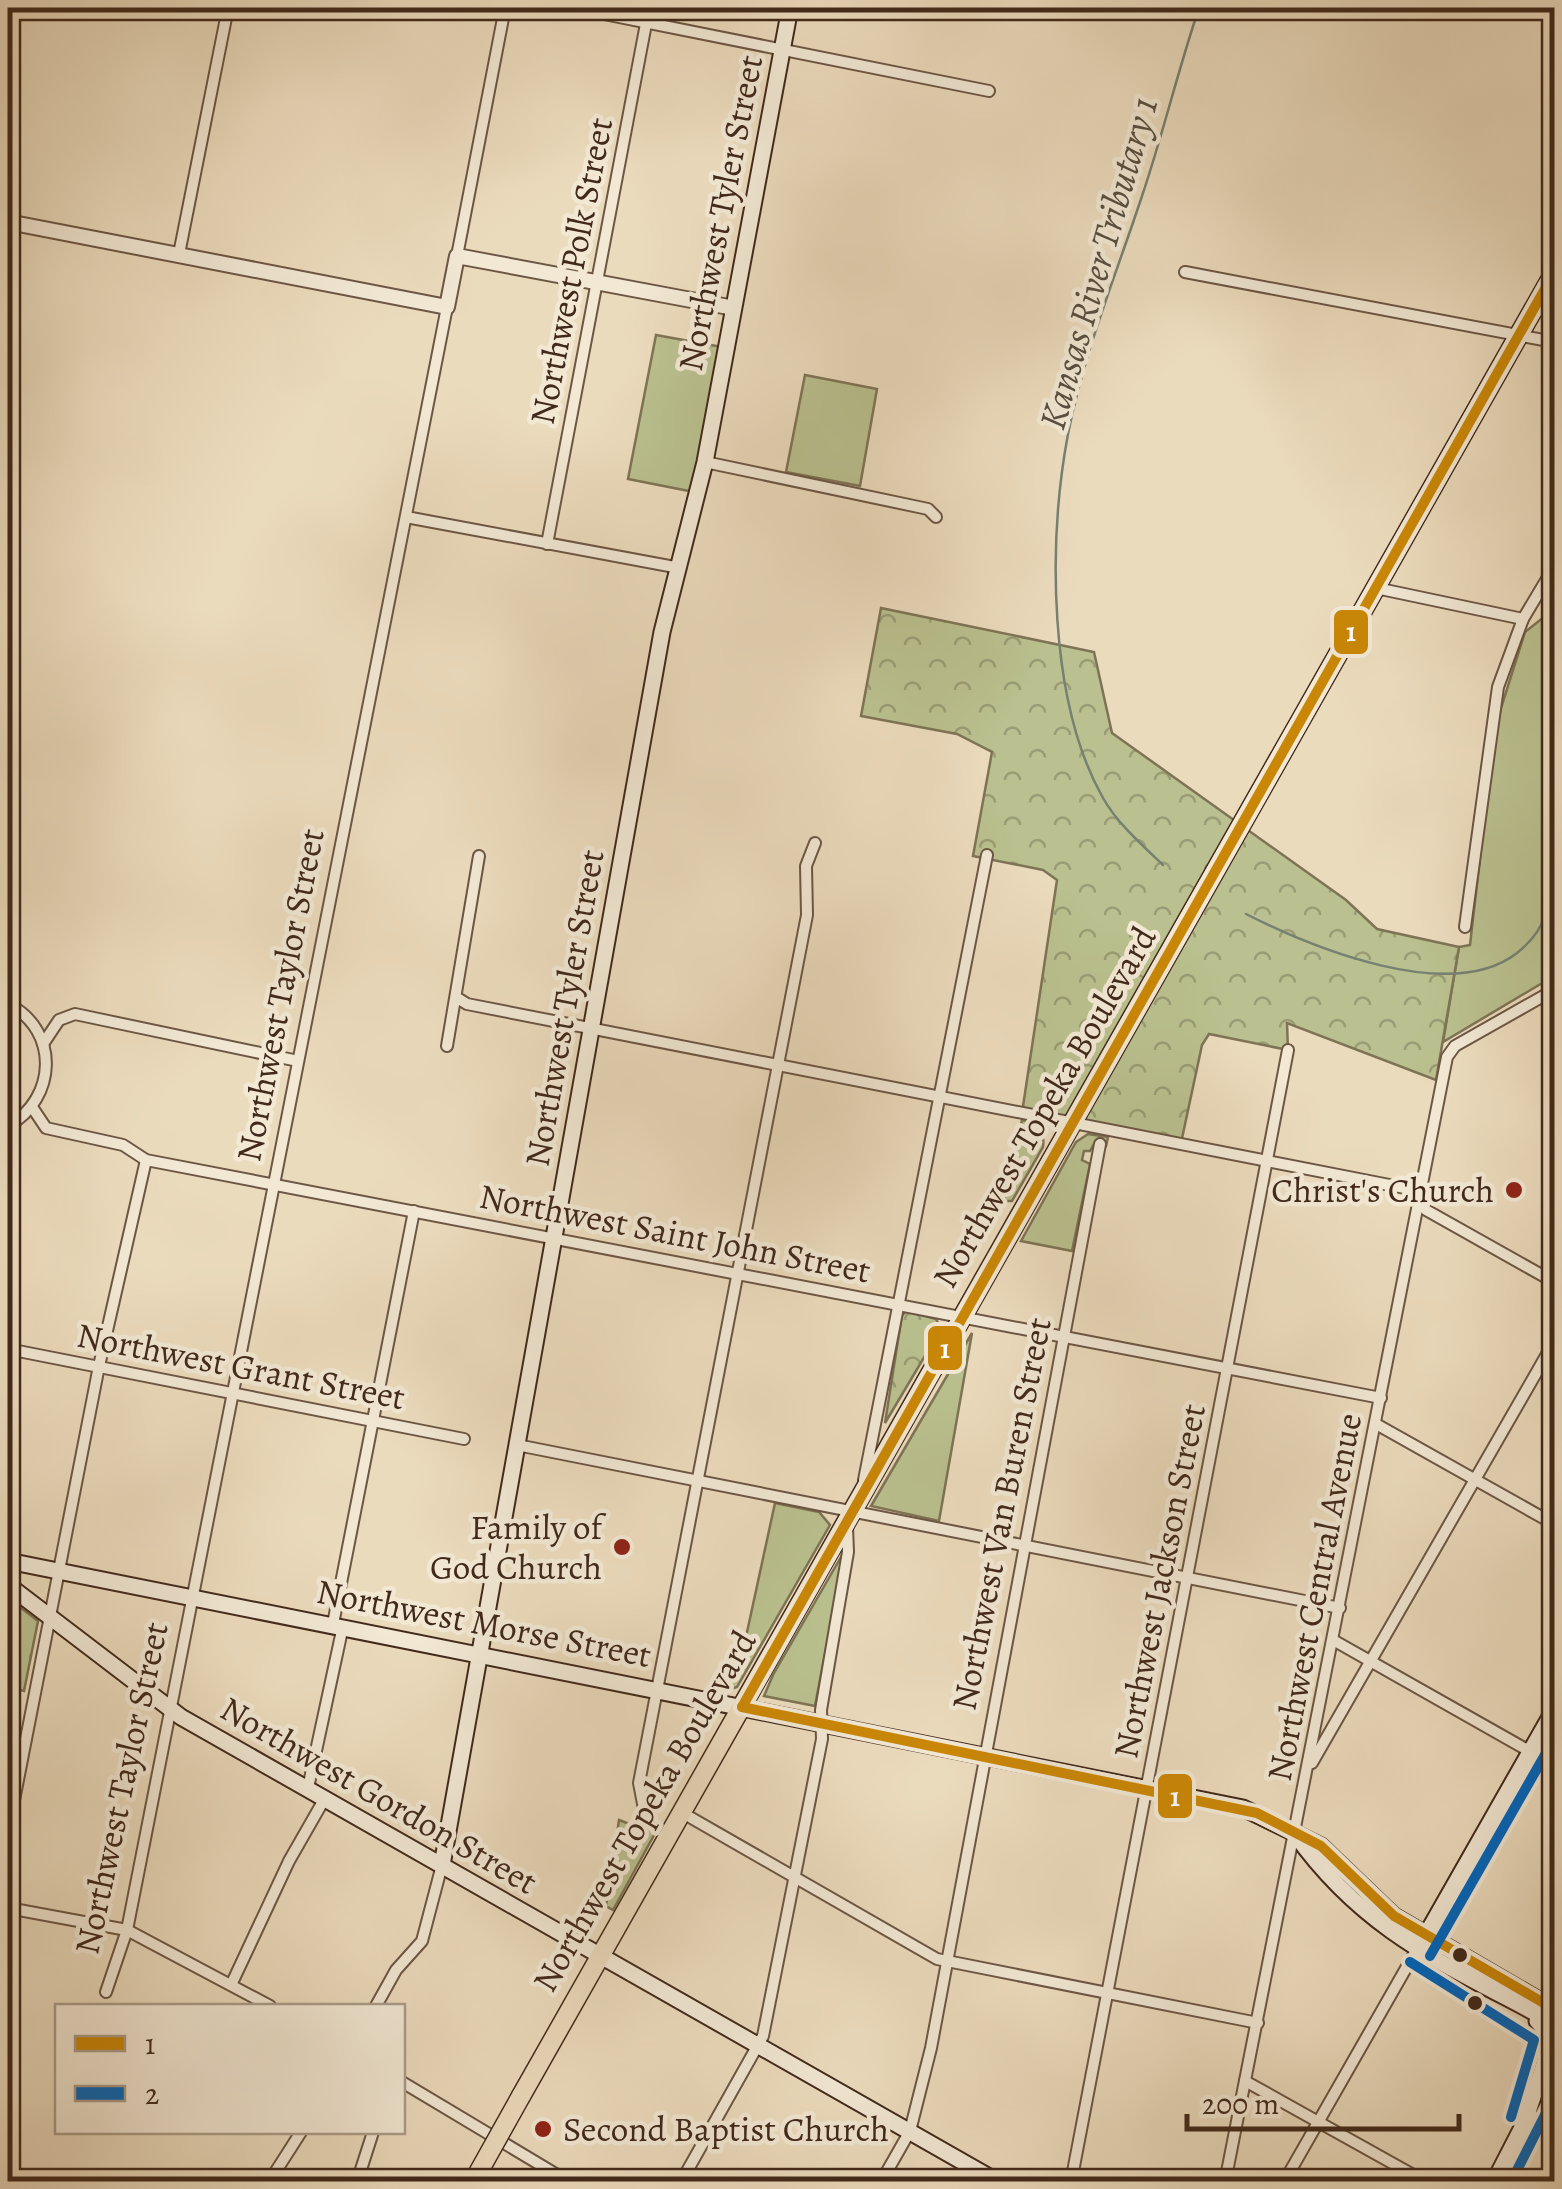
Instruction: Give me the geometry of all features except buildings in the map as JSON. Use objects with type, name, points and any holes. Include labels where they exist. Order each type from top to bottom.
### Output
[{"type":"main road","name":"Northwest Tyler Street","points":[[442,1865],[592,1027],[597,979],[662,632],[705,462],[790,8]]},
{"type":"main road","name":"Northwest Topeka Boulevard","points":[[473,2182],[1554,273]]},
{"type":"main road","name":"Northwest Morse Street","points":[[8,1562],[656,1688],[1243,1808],[1321,1846],[1422,1942]]},
{"type":"main road","name":"Northwest Gordon Street","points":[[8,1585],[171,1709],[998,2182]]},
{"type":"main road","points":[[1422,1942],[1554,1710]]},
{"type":"main road","points":[[1422,1942],[1544,2026],[1551,2038],[1548,2060],[1531,2093],[1526,2121]]},
{"type":"main road","points":[[1422,1942],[1554,2009]]},
{"type":"main road","points":[[1497,1995],[1554,2024]]},
{"type":"main road","points":[[1494,2182],[1554,2065]]},
{"type":"street","points":[[179,254],[228,8]]},
{"type":"street","name":"Northwest Taylor Street","points":[[106,1992],[127,1930],[505,8]]},
{"type":"street","points":[[574,8],[989,91]]},
{"type":"street","name":"Northwest Polk Street","points":[[546,544],[649,8]]},
{"type":"street","points":[[8,222],[447,307]]},
{"type":"street","points":[[457,256],[734,308]]},
{"type":"street","points":[[1185,272],[1554,342]]},
{"type":"street","points":[[705,462],[928,508],[936,517]]},
{"type":"street","points":[[406,517],[680,568]]},
{"type":"street","points":[[1465,927],[1496,698],[1523,619],[1554,567]]},
{"type":"street","points":[[1376,588],[1523,619]]},
{"type":"street","points":[[644,1809],[640,1782],[656,1688],[807,915],[806,866],[815,843]]},
{"type":"street","points":[[861,1496],[987,855]]},
{"type":"street","points":[[479,856],[456,988],[459,998],[467,1004],[1410,1189],[1426,1210],[1554,1282]]},
{"type":"street","name":"Northwest Central Avenue","points":[[1226,2182],[1449,1053],[1554,990]]},
{"type":"street","points":[[447,1046],[450,1020],[459,998]]},
{"type":"street","points":[[8,1004],[32,1022],[44,1044],[46,1073],[32,1107],[8,1126]]},
{"type":"street","points":[[44,1044],[59,1020],[75,1014],[298,1061]]},
{"type":"street","name":"Northwest Jackson Street","points":[[1071,2182],[1288,1050]]},
{"type":"street","name":"Northwest Saint John Street","points":[[32,1107],[46,1128],[123,1145],[146,1160],[1382,1398]]},
{"type":"street","name":"Northwest Van Buren Street","points":[[881,2182],[910,2131],[947,1961],[1100,1144]]},
{"type":"street","points":[[8,1832],[99,1366],[146,1160]]},
{"type":"street","points":[[308,1788],[414,1211]]},
{"type":"street","points":[[1306,1772],[1554,1342]]},
{"type":"street","name":"Northwest Grant Street","points":[[8,1349],[464,1439]]},
{"type":"street","points":[[1376,1424],[1554,1524]]},
{"type":"street","points":[[517,1445],[849,1518],[1024,1546],[1340,1608]]},
{"type":"street","points":[[681,2182],[758,2045],[795,1878],[848,1552],[849,1518]]},
{"type":"street","points":[[1332,1640],[1554,1765]]},
{"type":"street","points":[[232,1983],[289,1861],[325,1798]]},
{"type":"street","points":[[681,1812],[928,1954],[947,1961],[1258,2023]]},
{"type":"street","name":"Northwest Tyler Street","points":[[377,2004],[396,1970],[422,1942],[442,1865]]},
{"type":"street","points":[[8,1908],[127,1930],[267,2004]]},
{"type":"street","points":[[1284,2182],[1422,1942]]},
{"type":"street","points":[[1245,2080],[1426,2182]]},
{"type":"street","points":[[405,2084],[570,2182]]},
{"type":"street","points":[[268,2182],[300,2134]]},
{"type":"street","points":[[357,2182],[371,2134]]},
{"type":"green space","points":[[656,335],[722,347],[694,492],[628,479]]},
{"type":"green space","points":[[805,375],[877,389],[860,486],[786,472]]},
{"type":"green space","points":[[881,608],[1094,652],[1112,733],[1346,900],[1377,929],[1459,947],[1436,1080],[1287,1023],[1288,1050],[1209,1034],[1202,1045],[1181,1143],[1022,1113],[1057,880],[1043,870],[973,856],[992,752],[957,734],[861,716]]},
{"type":"green space","points":[[1554,609],[1554,976],[1443,1042],[1459,947],[1470,945],[1495,727],[1525,632]]},
{"type":"green space","points":[[1022,1120],[1039,1129],[1043,1147],[1012,1201],[1004,1201]]},
{"type":"green space","points":[[1088,1134],[1108,1137],[1106,1146],[1094,1144],[1090,1151],[1084,1151],[1082,1160],[1090,1164],[1072,1251],[1021,1241],[1076,1142]]},
{"type":"green space","points":[[907,1311],[936,1319],[941,1329],[885,1423],[902,1315]]},
{"type":"green space","points":[[972,1333],[939,1521],[871,1506]]},
{"type":"green space","points":[[775,1503],[819,1512],[830,1525],[737,1687],[717,1694],[744,1646]]},
{"type":"green space","points":[[845,1550],[815,1706],[764,1696],[773,1675]]},
{"type":"green space","points":[[8,1598],[38,1621],[24,1691],[8,1687]]},
{"type":"green space","points":[[619,1820],[640,1828],[659,1826],[613,1910],[606,1906]]},
{"type":"waterway","name":"Kansas River Tributary 1","points":[[1163,865],[1115,816],[1085,759],[1062,668],[1057,620],[1057,522],[1068,434],[1083,373],[1150,173],[1199,8]]},
{"type":"waterway","points":[[1246,914],[1343,955],[1419,972],[1456,973],[1489,968],[1517,953],[1540,928],[1544,917],[1546,809],[1554,741]]},
{"type":"transit line","name":"1","points":[[742,1707],[1554,273]]},
{"type":"transit line","name":"1","points":[[742,1707],[1257,1813],[1321,1846],[1394,1916],[1554,2009]]},
{"type":"transit line","name":"2","points":[[1430,1956],[1554,1739]]},
{"type":"transit line","name":"2","points":[[1410,1962],[1534,2040],[1511,2117]]},
{"type":"transit line","name":"2","points":[[1511,2182],[1550,2105]]},
{"type":"place","name":"Christ's Church","points":[[1514,1190]]},
{"type":"place","name":"Family of God Church","points":[[622,1547]]},
{"type":"place","name":"Second Baptist Church","points":[[543,2129]]}]
